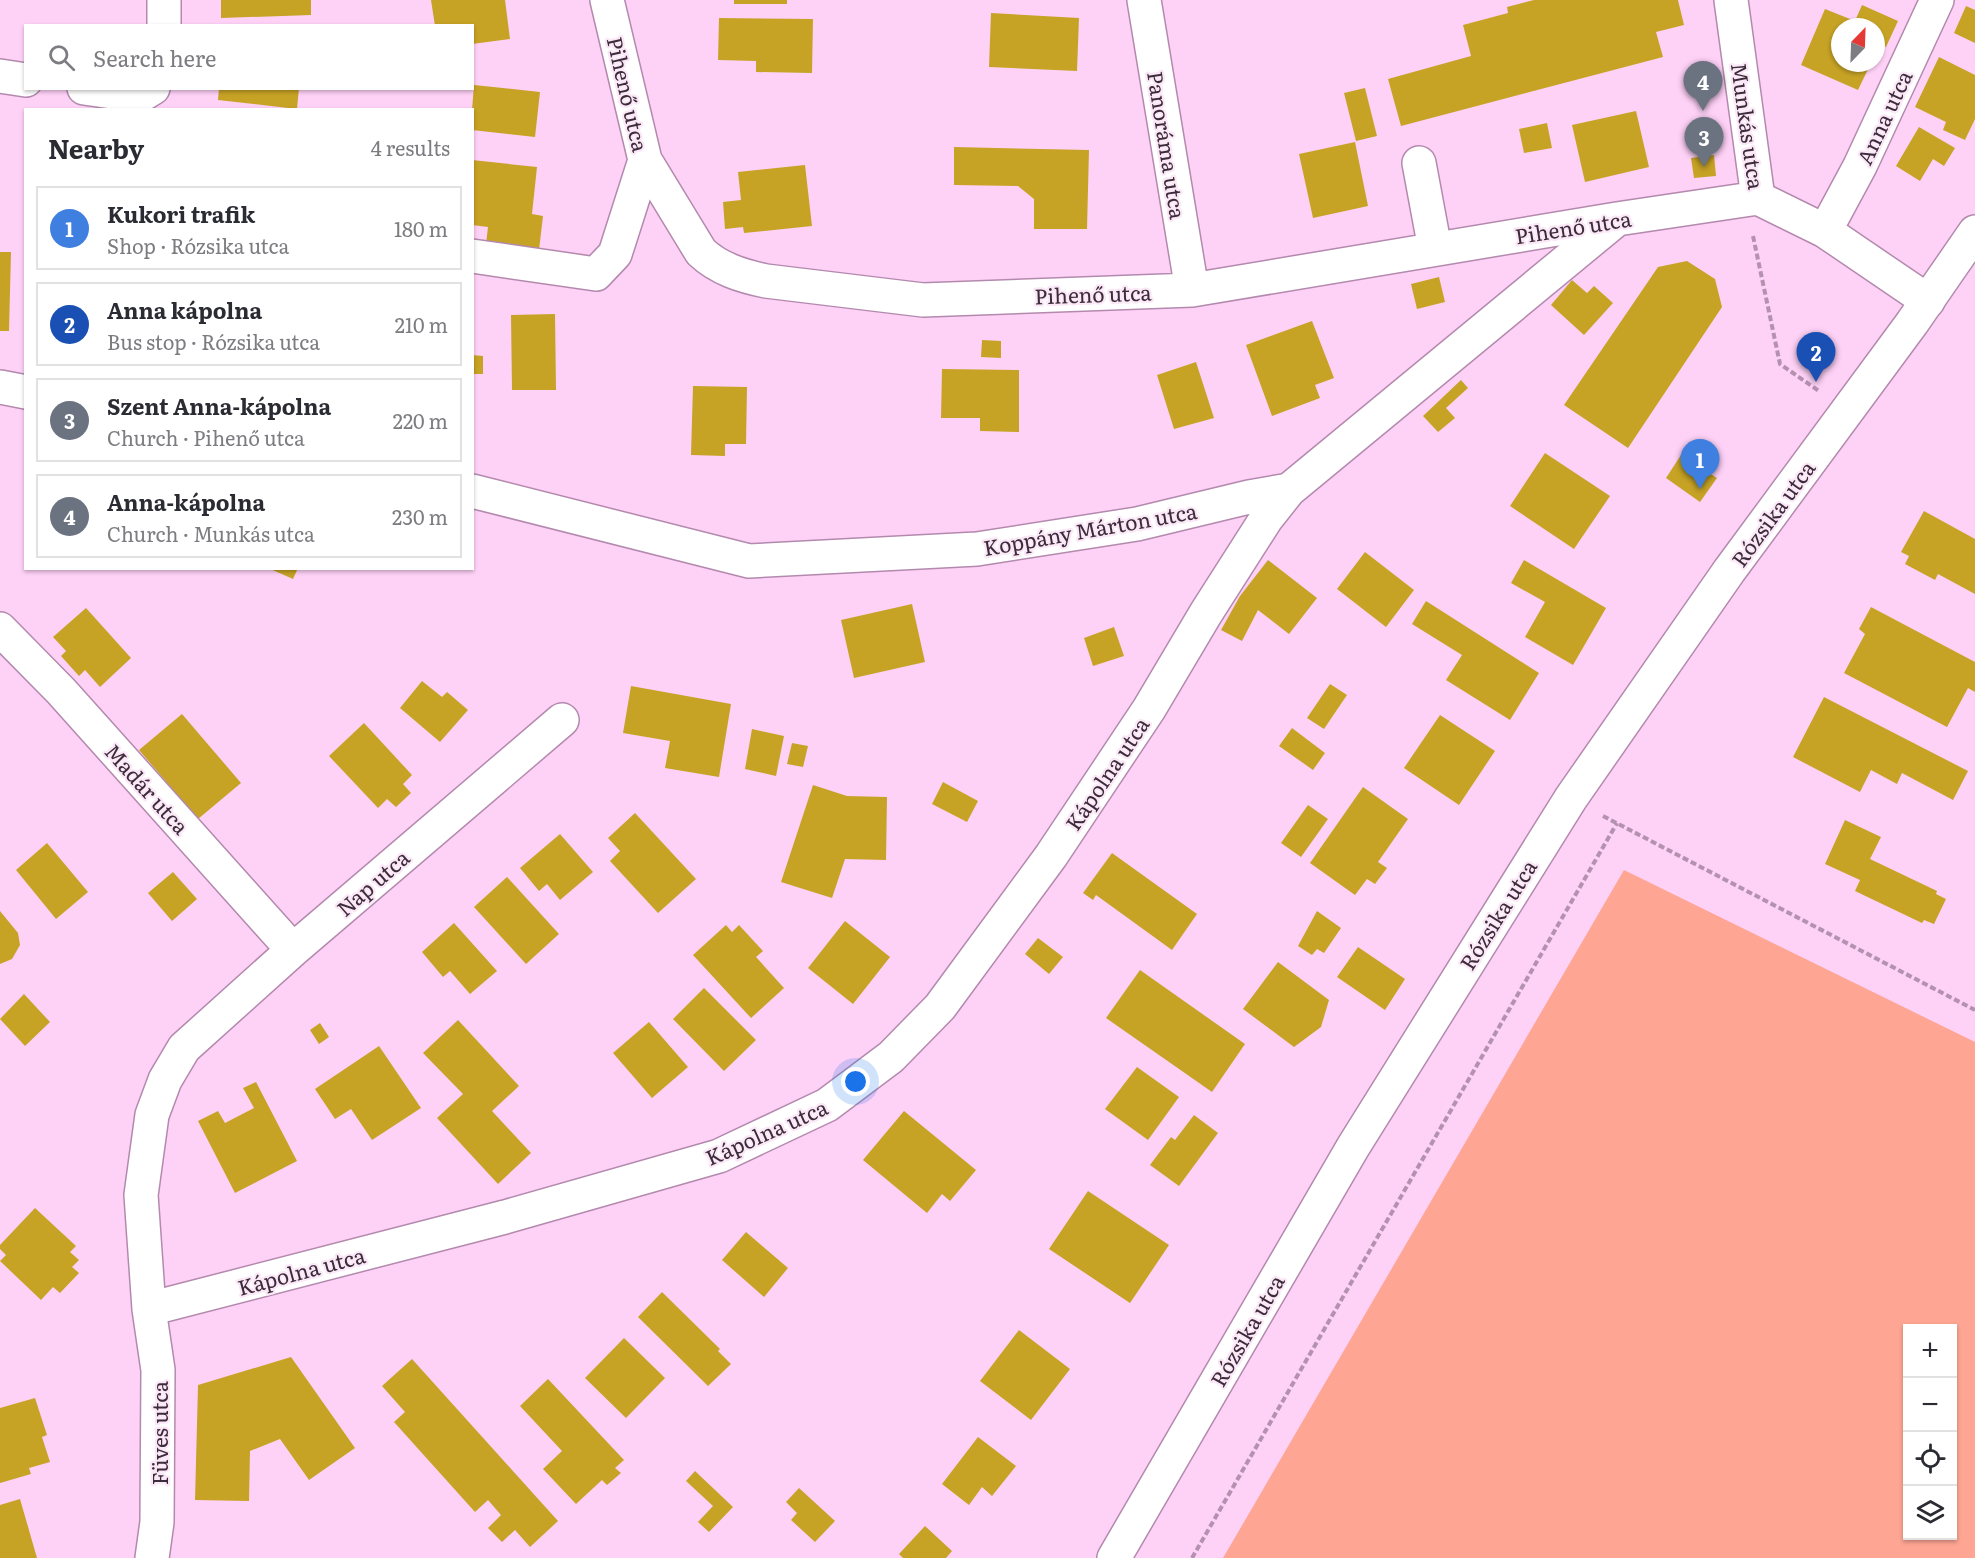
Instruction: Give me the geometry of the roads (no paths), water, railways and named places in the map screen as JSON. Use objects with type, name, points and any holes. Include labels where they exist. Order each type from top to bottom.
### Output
[{"type":"street","points":[[164,0],[164,24]]},
{"type":"street","name":"Pihenő utca","points":[[607,0],[645,160],[701,252],[714,264],[750,278],[923,300],[1192,290],[1617,219],[1752,199]]},
{"type":"street","name":"Panoráma utca","points":[[1143,0],[1192,290]]},
{"type":"street","name":"Munkás utca","points":[[1731,0],[1752,199],[1825,231],[1928,301]]},
{"type":"street","name":"Anna utca","points":[[1825,231],[1883,120],[1937,0]]},
{"type":"street","points":[[0,76],[24,80]]},
{"type":"street","points":[[98,90],[140,96],[150,90]]},
{"type":"street","points":[[474,256],[596,274],[615,254],[645,160]]},
{"type":"street","points":[[1419,163],[1435,249]]},
{"type":"street","name":"Koppány Márton utca","points":[[474,492],[749,561],[977,549],[1137,524],[1249,497],[1289,490],[1617,219]]},
{"type":"street","name":"Rózsika utca","points":[[1114,1558],[1353,1147],[1571,798],[1729,572],[1928,301],[1975,232]]},
{"type":"street","points":[[0,387],[24,392]]},
{"type":"street","name":"Kápolna utca","points":[[149,1309],[506,1217],[719,1156],[827,1105],[891,1057],[940,1007],[1051,856],[1149,709],[1206,613],[1266,519],[1289,490]]},
{"type":"street","name":"Madár utca","points":[[0,629],[61,691],[293,950]]},
{"type":"street","name":"Nap utca","points":[[149,1309],[141,1195],[152,1115],[165,1080],[184,1048],[293,950],[562,720]]},
{"type":"street","name":"Füves utca","points":[[149,1309],[158,1370],[157,1522],[152,1558]]},
{"type":"place","name":"Anna-kápolna","points":[[1703,111]]},
{"type":"place","name":"Szent Anna-kápolna","points":[[1704,167]]},
{"type":"place","name":"Anna kápolna","points":[[1816,382]]},
{"type":"place","name":"Kukori trafik","points":[[1700,489]]}]
